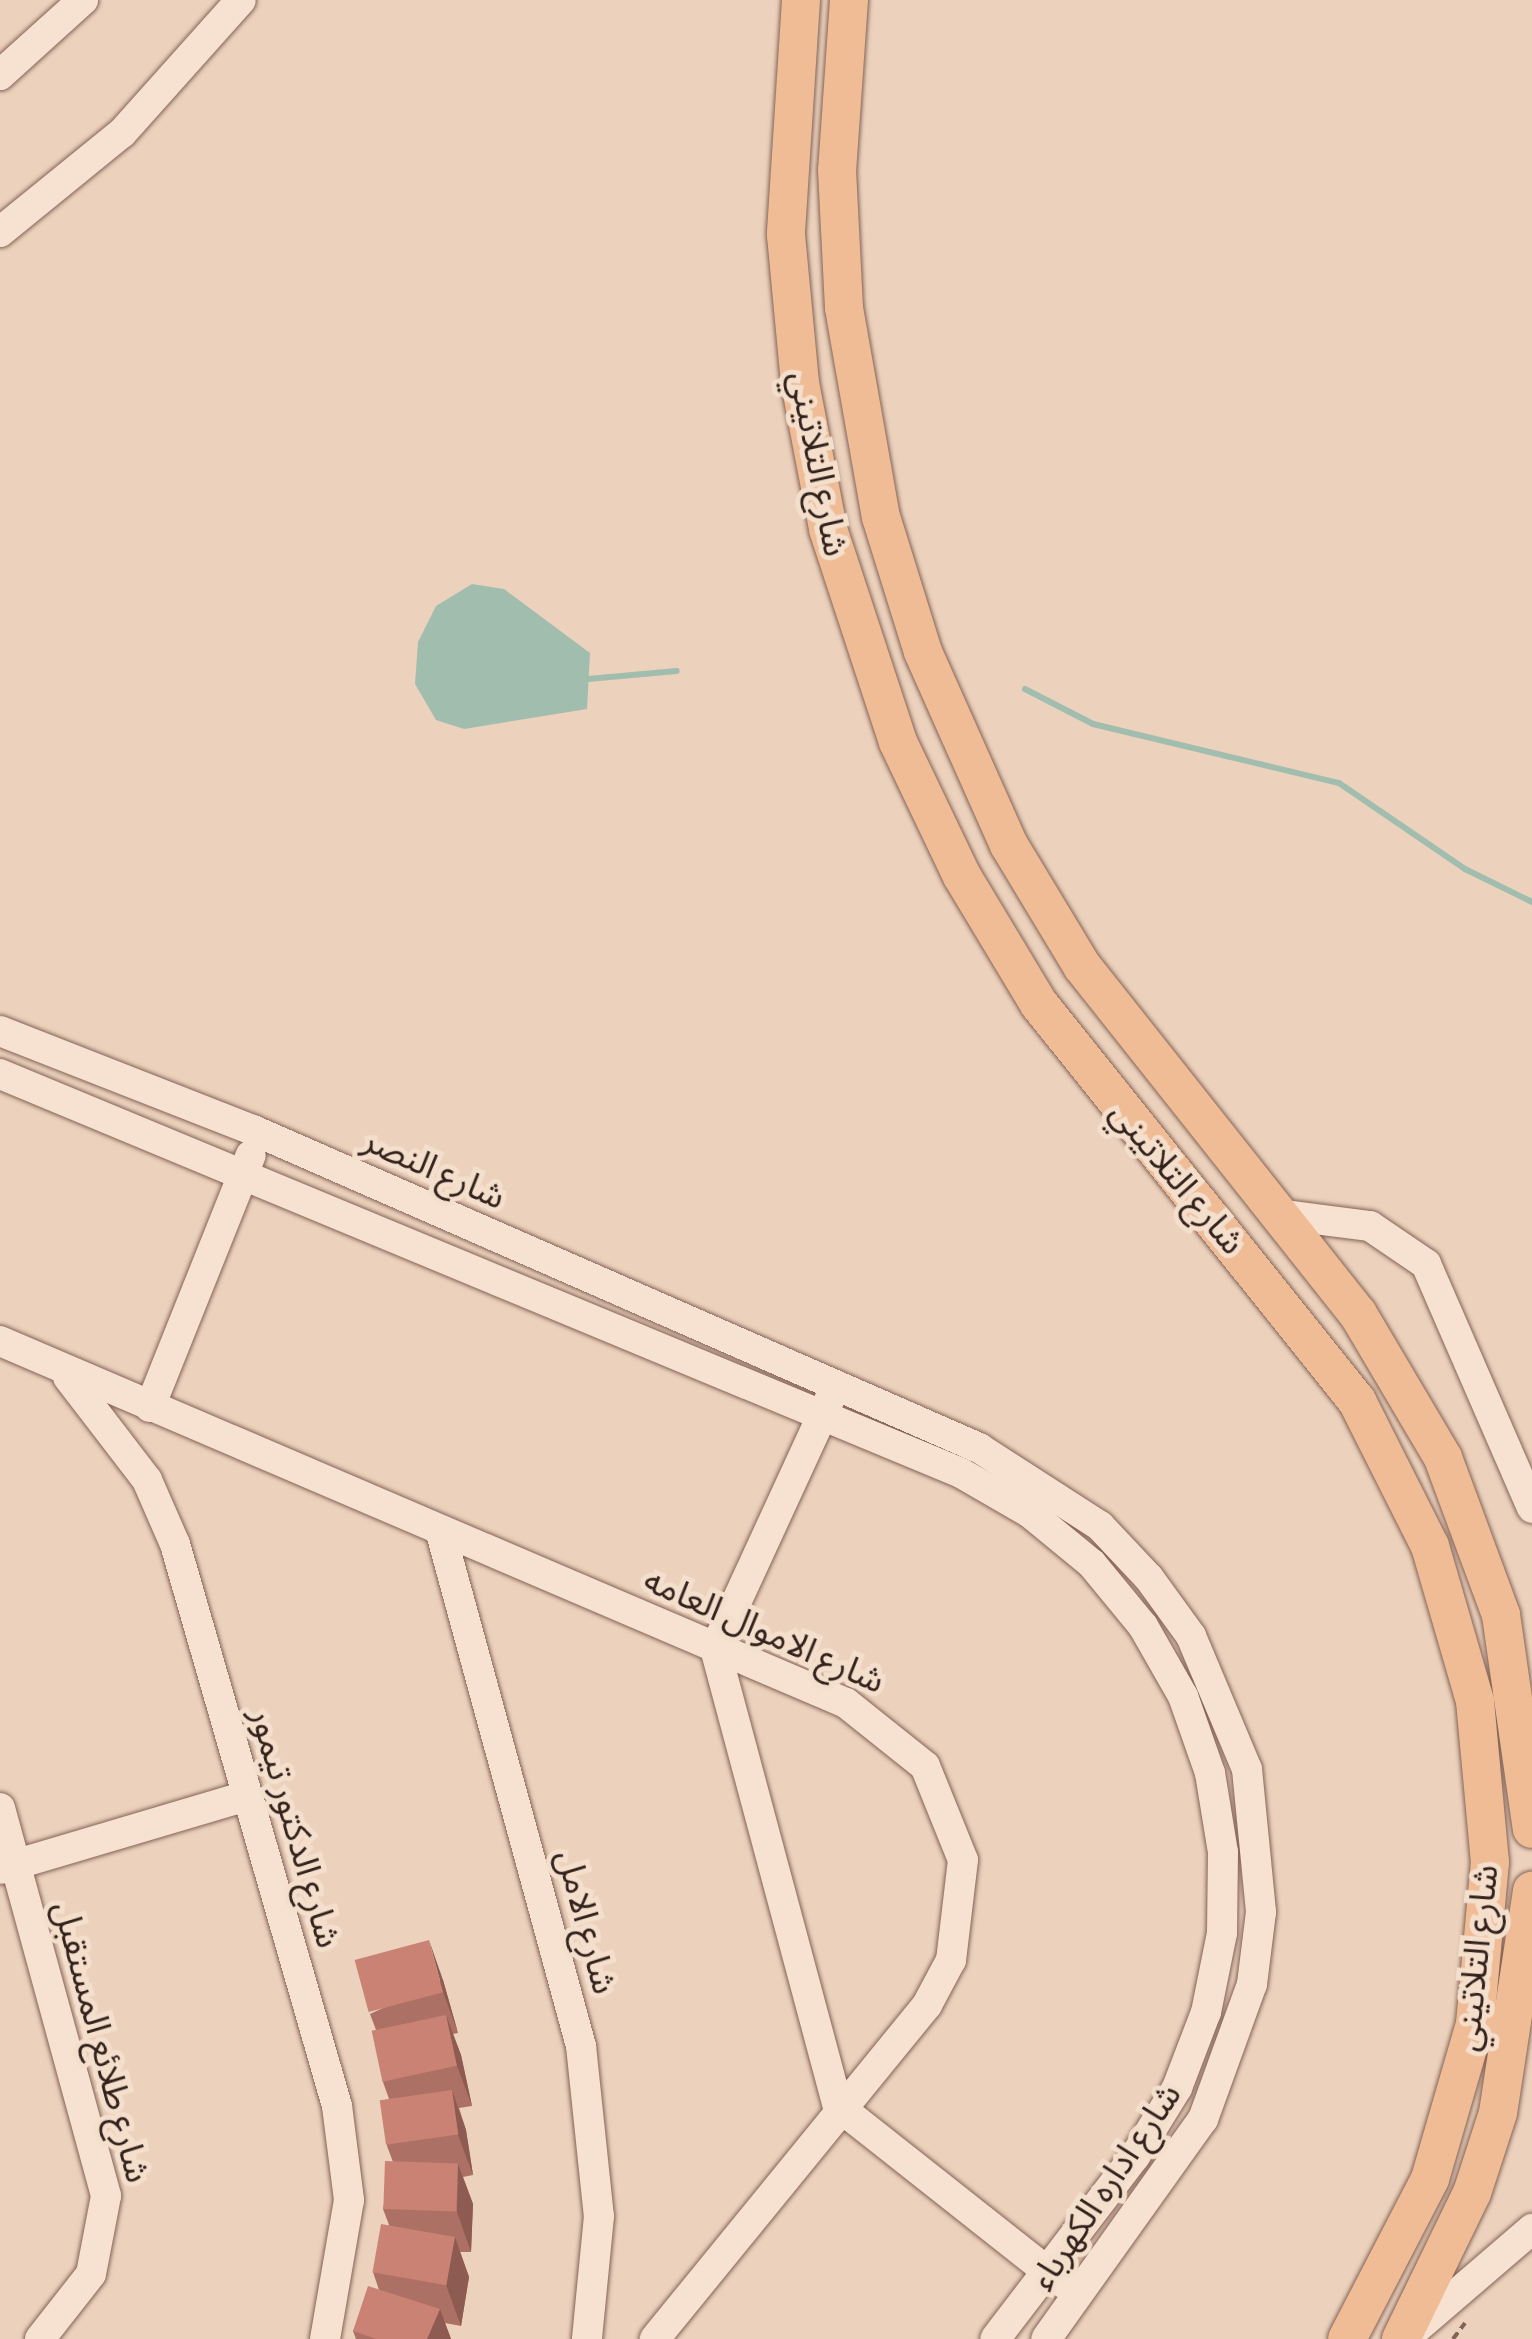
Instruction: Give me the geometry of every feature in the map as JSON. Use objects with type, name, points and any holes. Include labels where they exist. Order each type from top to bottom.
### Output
[{"type":"main road","name":"شارع التلاتيني","points":[[800,0],[786,182],[800,383],[828,530],[898,742],[962,876],[1039,1004],[1358,1402],[1430,1546],[1475,1701],[1490,1862],[1475,2024],[1430,2179],[1347,2339]]},
{"type":"main road","name":"شارع التلاتيني","points":[[850,0],[837,170],[844,308],[873,482],[923,652],[1044,906],[1123,1024],[1276,1214],[1404,1384],[1476,1536],[1519,1697],[1532,1829]]},
{"type":"main road","name":"شارع التلاتيني","points":[[1403,2339],[1472,2193],[1498,2113],[1532,1891]]},
{"type":"street","points":[[0,75],[83,0]]},
{"type":"street","points":[[0,232],[122,133],[241,0]]},
{"type":"street","name":"شارع النصر","points":[[1,1027],[253,1130],[829,1400]]},
{"type":"street","name":"شارع النصر","points":[[0,1074],[829,1400]]},
{"type":"street","points":[[150,1408],[246,1170],[253,1130]]},
{"type":"street","points":[[1276,1214],[1370,1226],[1426,1264],[1532,1508]]},
{"type":"street","name":"شارع الاموال العامه","points":[[0,1341],[715,1648],[889,1729],[925,1766],[954,1827],[963,1911],[950,1960],[927,2005],[838,2106],[654,2339]]},
{"type":"street","name":"شارع الدكتور تيمور","points":[[62,1370],[147,1480],[175,1544],[346,2153],[347,2247],[325,2339]]},
{"type":"street","points":[[829,1400],[715,1648],[838,2106],[1080,2297]]},
{"type":"street","name":"شارع اداره الكهرباء","points":[[829,1400],[1030,1512],[1092,1564],[1167,1668],[1210,1772],[1222,1900],[1206,2012],[1160,2115],[995,2339]]},
{"type":"street","name":"شارع اداره الكهرباء","points":[[829,1400],[980,1448],[1100,1526],[1192,1636],[1247,1769],[1261,1912],[1232,2053],[1203,2119],[1080,2297],[1046,2339]]},
{"type":"street","name":"شارع الامل","points":[[441,1533],[580,2046],[600,2216],[587,2339]]},
{"type":"street","points":[[8,1867],[246,1796]]},
{"type":"street","name":"شارع طلائع المستقبل","points":[[0,1808],[8,1867],[106,2196],[90,2274],[40,2339]]},
{"type":"street","points":[[1403,2339],[1532,2229]]},
{"type":"shaded area","points":[[472,584],[504,589],[590,653],[587,709],[464,729],[436,720],[415,684],[418,642],[436,606]]},
{"type":"building","points":[[429,1940],[443,1992],[369,2012],[355,1960]]},
{"type":"building","points":[[446,2015],[457,2066],[382,2082],[372,2031]]},
{"type":"building","points":[[452,2090],[458,2135],[386,2145],[380,2100]]},
{"type":"building","points":[[385,2161],[458,2164],[456,2212],[383,2209]]},
{"type":"building","points":[[381,2224],[455,2237],[446,2285],[372,2272]]},
{"type":"building","points":[[368,2286],[440,2309],[427,2339],[376,2339],[353,2331]]},
{"type":"waterway","points":[[588,679],[677,671]]},
{"type":"waterway","points":[[1025,689],[1093,724],[1339,783],[1465,869],[1532,902]]}]
